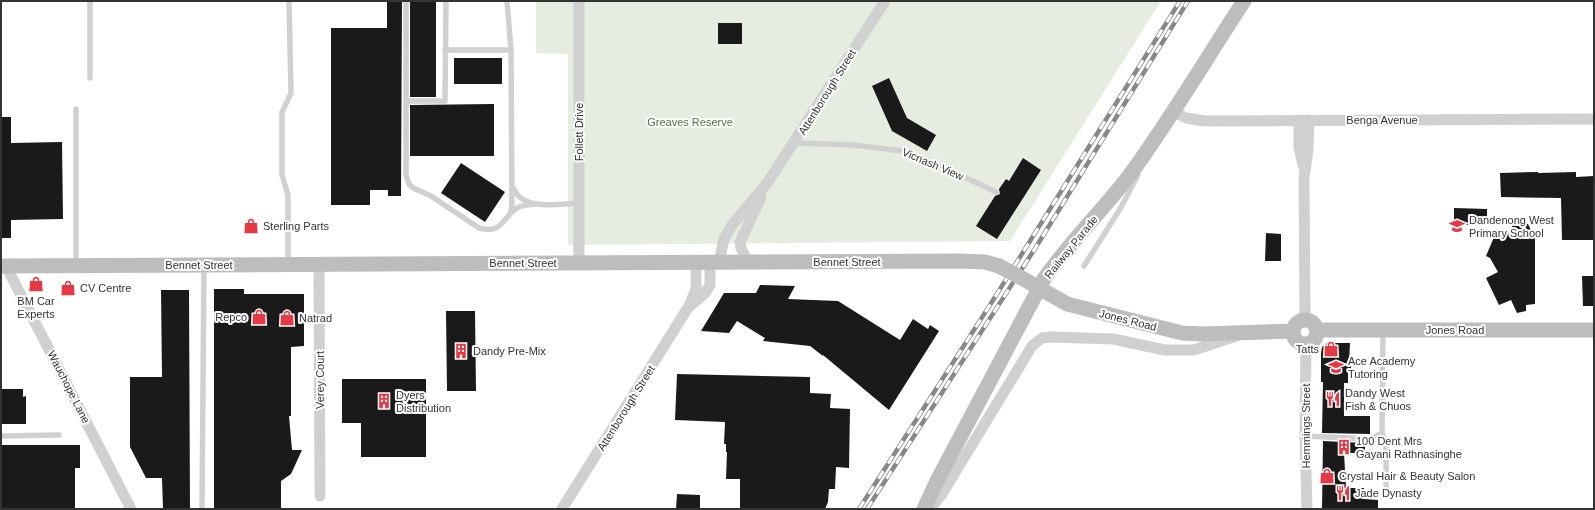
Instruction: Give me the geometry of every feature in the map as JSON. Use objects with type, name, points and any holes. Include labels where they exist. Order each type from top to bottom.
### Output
[{"type":"main road","name":"Railway Parade","points":[[924,509],[1039,288],[1054,265],[1128,177],[1158,134],[1244,1]]},
{"type":"main road","name":"Bennet Street","points":[[4,266],[959,261],[986,262],[999,266],[1039,288]]},
{"type":"main road","name":"Jones Road","points":[[1039,288],[1070,305],[1179,332],[1197,334],[1293,331]]},
{"type":"main road","points":[[1305,320],[1313,323],[1317,330],[1316,337],[1313,341],[1306,344],[1298,342],[1295,339],[1293,331],[1297,323],[1305,320]]},
{"type":"main road","name":"Jones Road","points":[[1317,330],[1594,330]]},
{"type":"street","name":"Follett Drive","points":[[578,263],[579,1]]},
{"type":"street","name":"Attenborough Street","points":[[562,509],[689,306],[704,294],[709,287],[711,280],[709,262],[722,245],[726,234],[768,182],[795,143],[885,1]]},
{"type":"street","name":"Benga Avenue","points":[[1173,111],[1186,118],[1198,120],[1594,119]]},
{"type":"street","points":[[1304,120],[1299,146],[1304,178],[1305,320]]},
{"type":"street","name":"Attenborough Street","points":[[748,262],[741,247],[741,240],[768,182]]},
{"type":"street","name":"Verey Court","points":[[320,264],[320,496]]},
{"type":"street","name":"Wauchope Lane","points":[[4,266],[131,509]]},
{"type":"street","points":[[930,509],[942,494],[1032,346],[1040,339],[1052,337],[1110,339],[1144,344],[1165,350],[1194,350],[1246,333]]},
{"type":"street","name":"Hemmings Street","points":[[1306,344],[1305,436],[1307,509]]},
{"type":"lane","points":[[90,1],[90,78]]},
{"type":"lane","points":[[288,264],[288,195],[282,176],[282,112],[291,93],[289,1]]},
{"type":"lane","points":[[406,1],[406,175],[409,184],[413,188],[434,198],[479,228],[494,228],[504,222],[516,209],[523,206],[535,204],[578,203]]},
{"type":"lane","points":[[406,100],[445,101],[446,1]]},
{"type":"lane","points":[[504,222],[512,209],[511,50],[507,1]]},
{"type":"lane","points":[[446,50],[511,50]]},
{"type":"lane","points":[[76,109],[76,265]]},
{"type":"lane","points":[[1084,266],[1124,200],[1158,134]]},
{"type":"lane","name":"Vicnash View","points":[[795,143],[854,145],[903,150],[996,192]]},
{"type":"lane","points":[[512,183],[514,191],[521,199],[535,204]]},
{"type":"lane","points":[[202,509],[204,265]]},
{"type":"lane","points":[[1383,330],[1382,433],[1386,444],[1386,492]]},
{"type":"lane","points":[[1305,436],[1371,439],[1382,433]]},
{"type":"lane","points":[[1,436],[59,435]]},
{"type":"green space","name":"Greaves Reserve","points":[[536,1],[1161,1],[1010,241],[568,245],[568,54],[536,53]]},
{"type":"building","points":[[387,1],[402,1],[401,196],[388,196],[388,190],[370,190],[370,205],[331,205],[331,28],[387,28]]},
{"type":"building","points":[[410,1],[436,1],[436,97],[410,97]]},
{"type":"building","points":[[718,23],[742,23],[742,44],[718,44]]},
{"type":"building","points":[[454,58],[502,58],[502,84],[454,84]]},
{"type":"building","points":[[889,78],[907,118],[936,135],[927,151],[892,131],[872,86]]},
{"type":"building","points":[[494,104],[494,156],[410,156],[410,105]]},
{"type":"building","points":[[1,117],[11,117],[11,143],[62,142],[63,219],[11,220],[11,238],[1,238]]},
{"type":"building","points":[[1023,158],[1041,170],[997,239],[976,226],[995,196],[1000,194],[999,189],[1006,179],[1009,181]]},
{"type":"building","points":[[461,163],[505,192],[485,222],[441,193]]},
{"type":"building","points":[[1576,172],[1576,177],[1594,176],[1594,240],[1562,240],[1561,198],[1501,197],[1500,173]]},
{"type":"building","points":[[1454,208],[1487,209],[1487,225],[1454,225]]},
{"type":"building","points":[[1516,219],[1528,224],[1535,238],[1535,304],[1526,305],[1526,311],[1517,313],[1511,300],[1499,305],[1486,278],[1498,272],[1490,258],[1486,256],[1497,230],[1508,235]]},
{"type":"building","points":[[1266,233],[1281,234],[1281,261],[1265,261]]},
{"type":"building","points":[[1582,276],[1594,276],[1594,306],[1583,306]]},
{"type":"building","points":[[760,285],[795,286],[788,299],[838,301],[900,340],[913,319],[928,329],[930,325],[939,331],[889,410],[810,346],[763,341],[765,338],[737,321],[729,333],[701,331],[724,293],[756,293]]},
{"type":"building","points":[[214,289],[244,289],[244,294],[304,294],[304,346],[291,347],[291,416],[289,416],[292,450],[302,450],[291,474],[281,481],[281,509],[214,509]]},
{"type":"building","points":[[161,290],[189,290],[190,509],[163,509],[162,478],[146,478],[130,447],[130,377],[162,377]]},
{"type":"building","name":"Dandy Pre-Mix","points":[[446,311],[475,311],[476,391],[447,391]]},
{"type":"building","points":[[1327,343],[1350,343],[1349,363],[1351,363],[1351,372],[1348,372],[1348,383],[1344,383],[1344,416],[1370,416],[1370,434],[1322,433],[1323,382],[1321,382],[1321,353],[1322,347]]},
{"type":"building","points":[[677,374],[810,377],[810,393],[831,394],[830,408],[850,409],[849,468],[836,467],[835,489],[829,489],[828,502],[825,509],[740,509],[740,479],[726,479],[727,452],[726,444],[724,444],[725,422],[675,420]]},
{"type":"building","name":"Dyers Distribution","points":[[342,379],[426,379],[426,457],[361,457],[361,423],[342,423]]},
{"type":"building","points":[[1,389],[23,389],[23,397],[26,396],[26,424],[1,424]]},
{"type":"building","points":[[1323,441],[1365,443],[1365,453],[1344,453],[1346,488],[1364,488],[1364,499],[1378,500],[1378,509],[1322,509]]},
{"type":"building","points":[[1,445],[80,445],[80,468],[75,468],[75,509],[1,509]]},
{"type":"building","points":[[677,494],[700,495],[700,509],[676,509]]},
{"type":"railway","points":[[859,509],[990,305],[1180,1]]},
{"type":"railway","points":[[867,509],[1036,247],[1188,1]]},
{"type":"place","name":"Sterling Parts","points":[[251,226]]},
{"type":"place","name":"Dandenong West Primary School","points":[[1457,226]]},
{"type":"place","name":"BM Car Experts","points":[[36,284]]},
{"type":"place","name":"CV Centre","points":[[68,288]]},
{"type":"place","name":"Repco","points":[[259,317]]},
{"type":"place","name":"Natrad","points":[[287,318]]},
{"type":"place","name":"Tatts","points":[[1331,349]]},
{"type":"place","name":"Dandy Pre-Mix","points":[[461,351]]},
{"type":"place","name":"Ace Academy Tutoring","points":[[1336,367]]},
{"type":"place","name":"Dandy West Fish & Chuos","points":[[1333,399]]},
{"type":"place","name":"Dyers Distribution","points":[[384,401]]},
{"type":"place","name":"100 Dent Mrs Gayani Rathnasinghe","points":[[1344,447]]},
{"type":"place","name":"Crystal Hair & Beauty Salon","points":[[1327,476]]},
{"type":"place","name":"Jade Dynasty","points":[[1343,493]]}]
